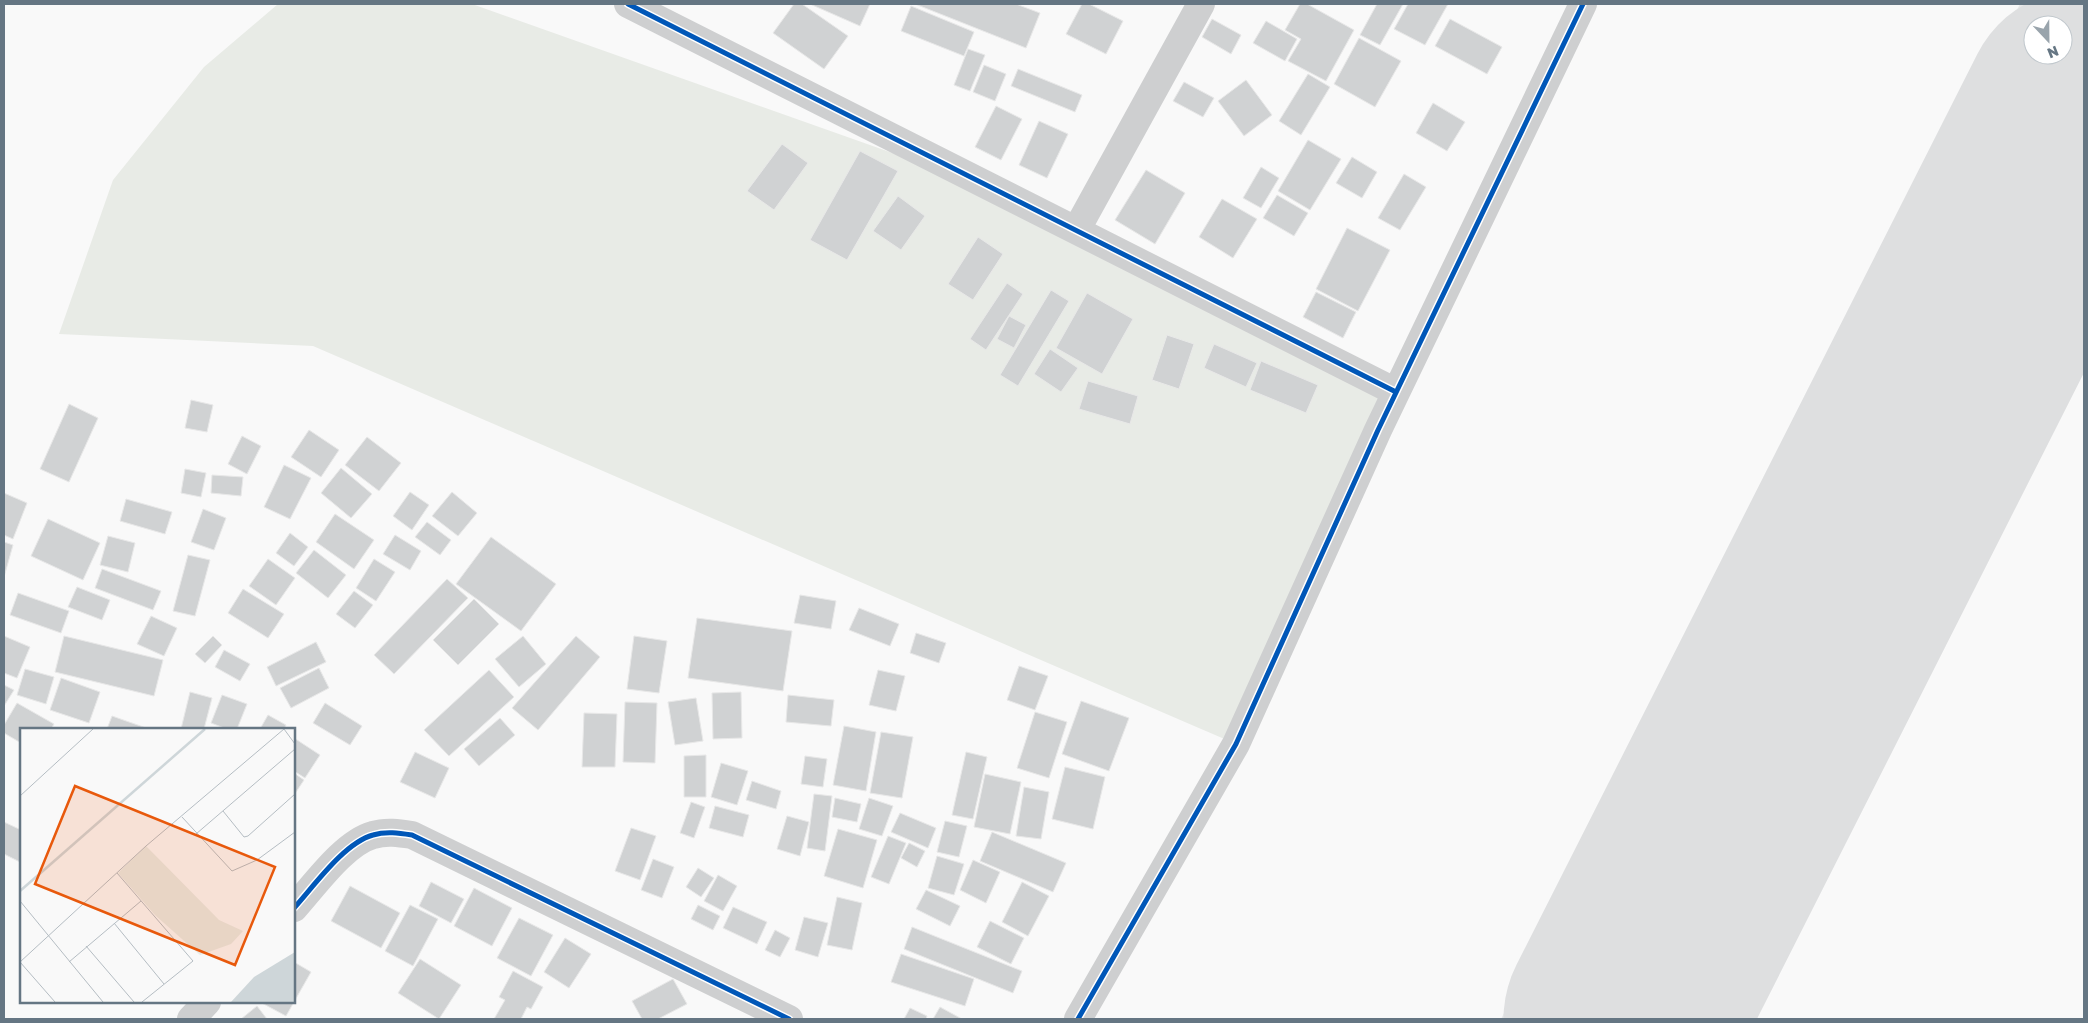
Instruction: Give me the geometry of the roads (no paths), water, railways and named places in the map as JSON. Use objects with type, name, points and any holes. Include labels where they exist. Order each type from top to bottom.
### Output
[{"type":"street","points":[[628,4],[1077,229],[1396,392]]},
{"type":"street","points":[[1077,229],[1201,4]]},
{"type":"street","points":[[1078,1019],[1236,744],[1396,392],[1583,4]]},
{"type":"street","points":[[295,907],[351,846],[372,835],[394,832],[412,835],[789,1019]]},
{"type":"street","points":[[191,1019],[206,1003]]}]
